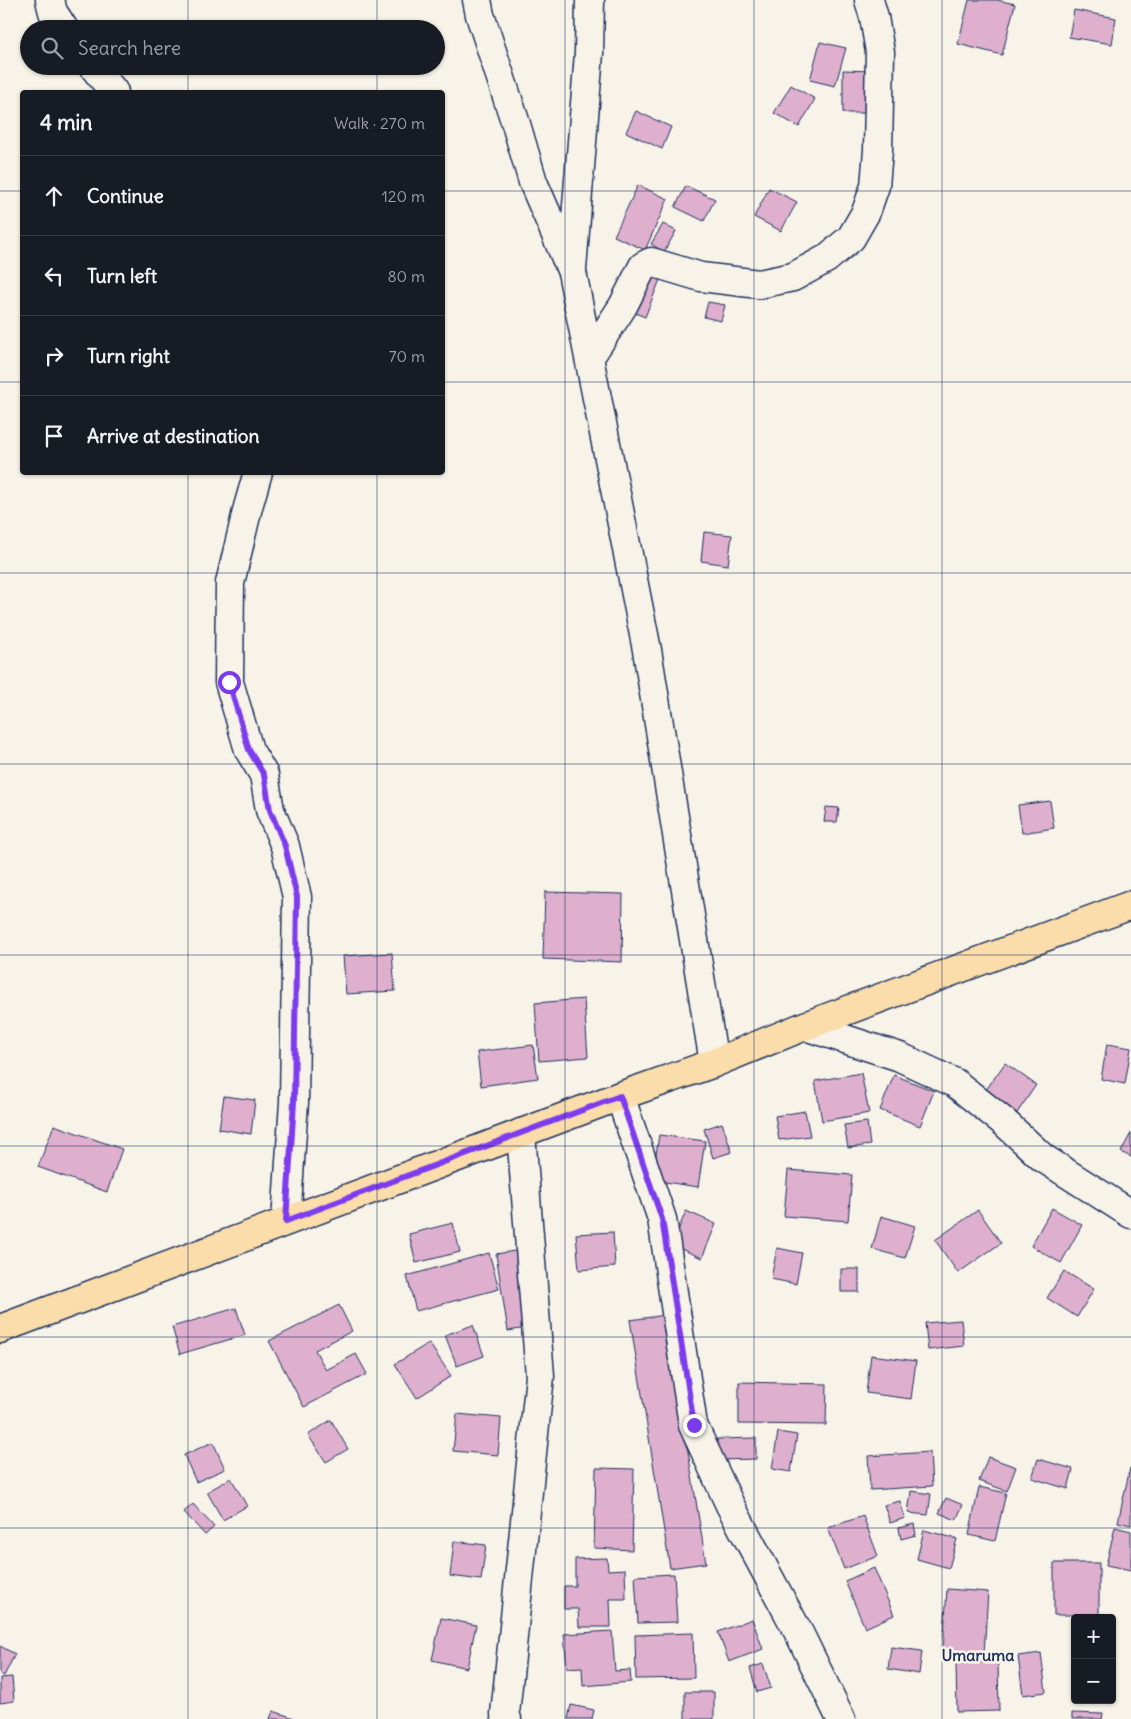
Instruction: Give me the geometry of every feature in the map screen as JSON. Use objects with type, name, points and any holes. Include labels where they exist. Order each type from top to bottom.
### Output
[{"type":"main road","points":[[0,1329],[620,1096],[714,1064],[805,1026],[1131,906]]},
{"type":"street","points":[[50,0],[53,12],[58,20]]},
{"type":"street","points":[[477,0],[532,182],[572,272],[648,650],[714,1064]]},
{"type":"street","points":[[572,272],[589,53],[590,0]]},
{"type":"street","points":[[589,358],[624,306],[643,266],[651,262],[701,277],[759,284],[793,277],[826,259],[851,238],[866,212],[875,186],[878,150],[880,52],[869,0]]},
{"type":"street","points":[[100,75],[112,90]]},
{"type":"street","points":[[257,475],[230,583],[229,682],[249,750],[264,775],[270,810],[285,846],[297,897],[294,1102],[286,1221]]},
{"type":"street","points":[[805,1026],[900,1057],[955,1083],[1004,1122],[1043,1158],[1131,1214]]},
{"type":"street","points":[[620,1096],[662,1219],[694,1425],[730,1505],[800,1634],[841,1719]]},
{"type":"street","points":[[506,1719],[540,1376],[521,1133]]},
{"type":"building","points":[[969,0],[997,0],[1015,4],[1002,55],[958,44]]},
{"type":"building","points":[[1074,10],[1116,18],[1112,44],[1069,37]]},
{"type":"building","points":[[820,42],[846,48],[835,86],[810,80]]},
{"type":"building","points":[[843,70],[873,71],[873,113],[843,113]]},
{"type":"building","points":[[791,85],[815,99],[799,127],[774,113]]},
{"type":"building","points":[[636,111],[671,127],[662,149],[626,132]]},
{"type":"building","points":[[638,185],[668,199],[645,250],[614,236]]},
{"type":"building","points":[[686,186],[715,199],[704,221],[675,207]]},
{"type":"building","points":[[769,188],[797,202],[781,231],[754,217]]},
{"type":"building","points":[[663,224],[676,231],[664,252],[651,244]]},
{"type":"building","points":[[644,271],[661,277],[645,317],[628,310]]},
{"type":"building","points":[[708,302],[725,305],[721,321],[704,317]]},
{"type":"building","points":[[704,532],[732,535],[728,565],[701,561]]},
{"type":"building","points":[[1050,801],[1054,828],[1022,833],[1018,805]]},
{"type":"building","points":[[826,807],[839,808],[837,822],[824,822]]},
{"type":"building","points":[[545,892],[623,894],[622,962],[543,959]]},
{"type":"building","points":[[392,953],[395,991],[346,994],[343,956]]},
{"type":"building","points":[[584,999],[588,1057],[539,1061],[535,1003]]},
{"type":"building","points":[[1107,1044],[1131,1048],[1125,1084],[1101,1079]]},
{"type":"building","points":[[533,1045],[538,1078],[481,1086],[477,1052]]},
{"type":"building","points":[[1005,1063],[1036,1085],[1013,1119],[981,1097]]},
{"type":"building","points":[[861,1073],[869,1113],[822,1121],[815,1081]]},
{"type":"building","points":[[894,1075],[934,1091],[920,1126],[880,1110]]},
{"type":"building","points":[[224,1096],[255,1100],[251,1134],[219,1129]]},
{"type":"building","points":[[805,1111],[810,1136],[779,1140],[775,1116]]},
{"type":"building","points":[[867,1122],[870,1145],[848,1148],[844,1125]]},
{"type":"building","points":[[722,1123],[732,1152],[713,1158],[704,1129]]},
{"type":"building","points":[[54,1125],[122,1149],[107,1192],[38,1167]]},
{"type":"building","points":[[1131,1133],[1131,1157],[1121,1152]]},
{"type":"building","points":[[659,1135],[705,1141],[698,1187],[652,1180]]},
{"type":"building","points":[[788,1170],[852,1175],[848,1221],[784,1216]]},
{"type":"building","points":[[1052,1208],[1082,1225],[1061,1263],[1031,1246]]},
{"type":"building","points":[[978,1210],[1001,1243],[958,1273],[935,1240]]},
{"type":"building","points":[[686,1211],[716,1224],[702,1258],[672,1245]]},
{"type":"building","points":[[881,1216],[915,1226],[905,1258],[872,1249]]},
{"type":"building","points":[[453,1223],[460,1252],[416,1263],[409,1234]]},
{"type":"building","points":[[613,1232],[615,1267],[579,1270],[576,1234]]},
{"type":"building","points":[[777,1248],[802,1253],[796,1284],[771,1279]]},
{"type":"building","points":[[521,1250],[532,1327],[508,1331],[496,1254]]},
{"type":"building","points":[[489,1253],[499,1289],[416,1311],[407,1276]]},
{"type":"building","points":[[841,1269],[859,1269],[859,1292],[841,1292]]},
{"type":"building","points":[[1064,1271],[1094,1289],[1077,1317],[1047,1298]]},
{"type":"building","points":[[339,1305],[352,1331],[315,1350],[326,1370],[356,1354],[367,1374],[304,1407],[269,1341]]},
{"type":"building","points":[[236,1308],[245,1335],[180,1354],[172,1327]]},
{"type":"building","points":[[666,1315],[706,1563],[670,1568],[630,1320]]},
{"type":"building","points":[[961,1320],[964,1346],[928,1350],[925,1323]]},
{"type":"building","points":[[473,1325],[484,1356],[457,1366],[445,1335]]},
{"type":"building","points":[[429,1343],[451,1376],[417,1398],[395,1364]]},
{"type":"building","points":[[871,1355],[916,1361],[911,1399],[866,1393]]},
{"type":"building","points":[[739,1382],[827,1384],[826,1425],[739,1424]]},
{"type":"building","points":[[457,1414],[501,1418],[498,1455],[453,1451]]},
{"type":"building","points":[[331,1420],[348,1449],[326,1462],[308,1435]]},
{"type":"building","points":[[778,1432],[797,1435],[791,1472],[772,1469]]},
{"type":"building","points":[[756,1438],[756,1459],[718,1460],[717,1439]]},
{"type":"building","points":[[213,1442],[225,1469],[196,1482],[184,1455]]},
{"type":"building","points":[[930,1452],[932,1486],[870,1490],[868,1456]]},
{"type":"building","points":[[988,1457],[1016,1467],[1007,1491],[979,1481]]},
{"type":"building","points":[[1038,1459],[1073,1469],[1068,1489],[1032,1478]]},
{"type":"building","points":[[596,1468],[634,1469],[632,1550],[594,1548]]},
{"type":"building","points":[[1131,1468],[1131,1525],[1118,1522]]},
{"type":"building","points":[[231,1478],[247,1506],[223,1520],[207,1492]]},
{"type":"building","points":[[979,1487],[1006,1493],[995,1541],[969,1535]]},
{"type":"building","points":[[911,1491],[931,1494],[928,1515],[908,1513]]},
{"type":"building","points":[[946,1498],[963,1505],[956,1520],[939,1513]]},
{"type":"building","points":[[900,1501],[905,1518],[890,1523],[884,1505]]},
{"type":"building","points":[[193,1504],[214,1527],[205,1535],[184,1512]]},
{"type":"building","points":[[863,1516],[878,1556],[844,1569],[828,1528]]},
{"type":"building","points":[[914,1524],[916,1535],[901,1539],[899,1528]]},
{"type":"building","points":[[1115,1527],[1131,1531],[1131,1570],[1106,1565]]},
{"type":"building","points":[[924,1530],[957,1539],[949,1568],[917,1559]]},
{"type":"building","points":[[454,1541],[486,1545],[481,1580],[450,1576]]},
{"type":"building","points":[[607,1558],[608,1570],[625,1569],[626,1599],[610,1599],[611,1627],[579,1627],[578,1609],[564,1609],[564,1586],[575,1586],[575,1559]]},
{"type":"building","points":[[1054,1563],[1099,1563],[1099,1614],[1054,1615]]},
{"type":"building","points":[[874,1568],[894,1615],[865,1628],[845,1581]]},
{"type":"building","points":[[674,1574],[677,1622],[638,1623],[635,1576]]},
{"type":"building","points":[[947,1589],[988,1592],[984,1653],[943,1650]]},
{"type":"building","points":[[441,1618],[476,1625],[467,1668],[432,1660]]},
{"type":"building","points":[[752,1619],[763,1649],[729,1662],[718,1632]]},
{"type":"building","points":[[612,1631],[615,1671],[630,1670],[631,1682],[583,1686],[582,1667],[567,1668],[564,1634]]},
{"type":"building","points":[[693,1633],[694,1678],[636,1679],[635,1635]]},
{"type":"building","points":[[0,1646],[15,1654],[4,1676],[0,1674]]},
{"type":"building","points":[[891,1647],[922,1651],[919,1674],[888,1669]]},
{"type":"building","points":[[1041,1653],[1046,1692],[1023,1695],[1018,1656]]},
{"type":"building","points":[[998,1662],[999,1711],[957,1712],[956,1663]]},
{"type":"building","points":[[763,1664],[771,1688],[757,1692],[750,1668]]},
{"type":"building","points":[[12,1677],[14,1701],[0,1703],[0,1678]]},
{"type":"building","points":[[685,1692],[714,1692],[714,1719],[685,1719]]},
{"type":"building","points":[[571,1705],[594,1710],[592,1719],[568,1719]]},
{"type":"building","points":[[273,1711],[294,1718],[270,1719]]},
{"type":"building","points":[[1072,1713],[1103,1714],[1102,1719],[1072,1719]]},
{"type":"district","name":"Umaruma","points":[[978,1655]]},
{"type":"route","points":[[229,682],[249,750],[264,775],[270,810],[285,846],[297,897],[294,1102],[286,1221],[620,1096],[662,1219],[694,1425]]}]
